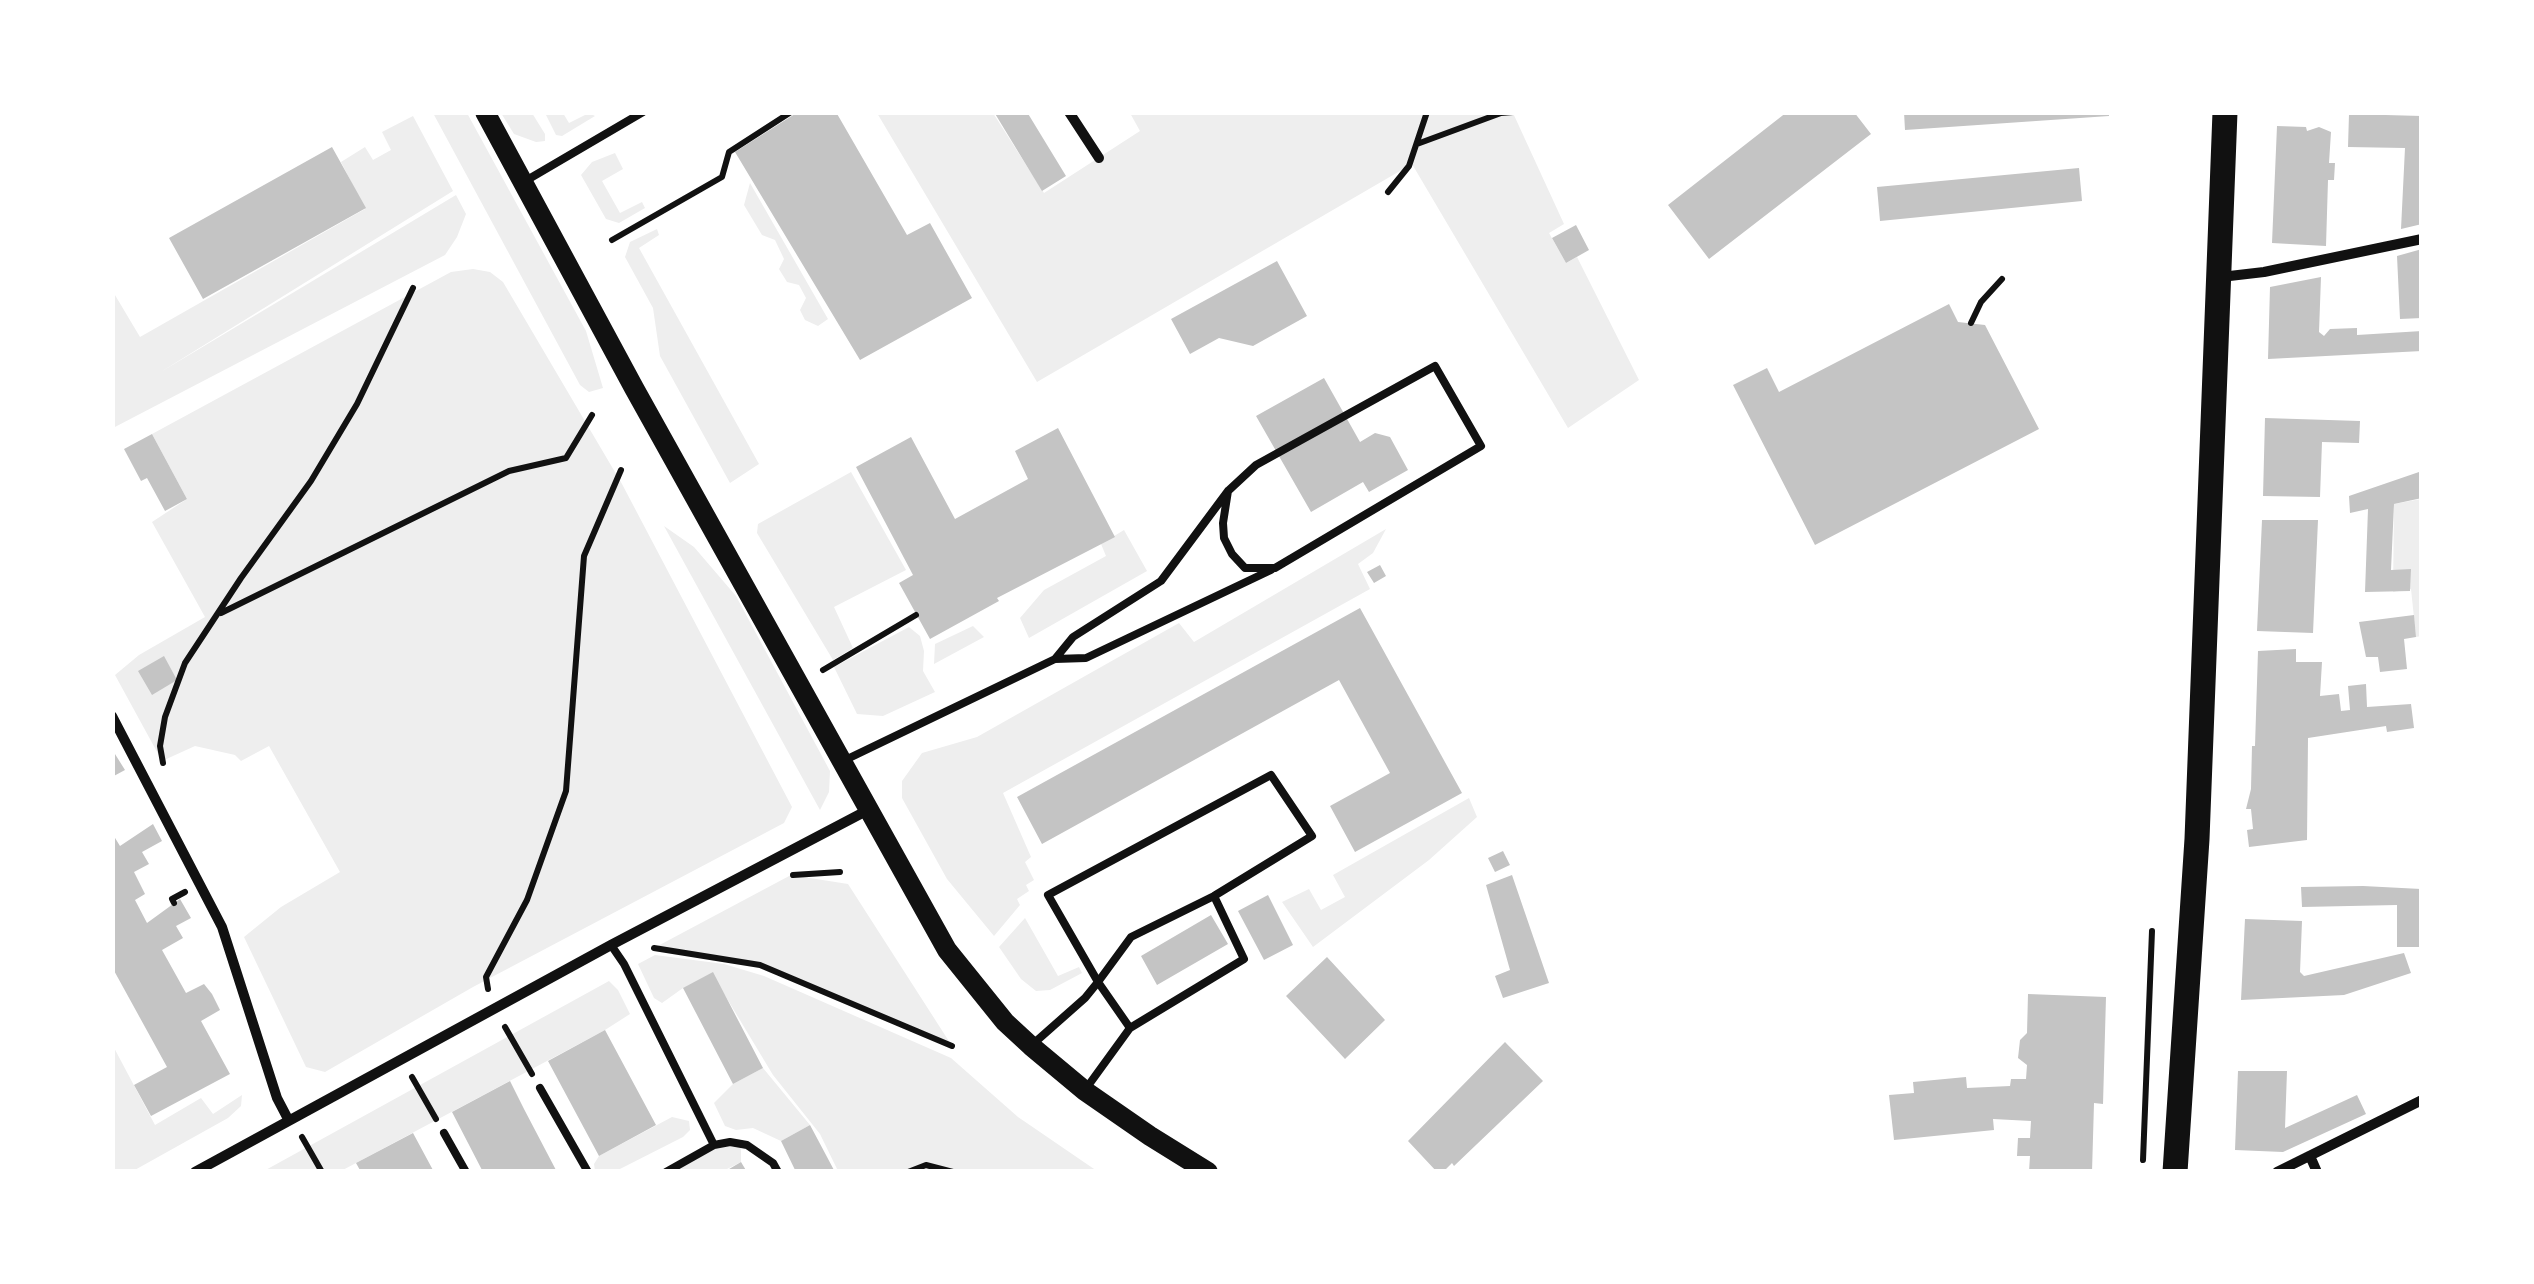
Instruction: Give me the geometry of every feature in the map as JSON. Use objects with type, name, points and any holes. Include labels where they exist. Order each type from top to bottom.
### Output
[{"type":"main road","points":[[485,112],[947,950],[1006,1022],[1031,1046],[1085,1090],[1208,1172]]},
{"type":"main road","points":[[2175,1172],[2196,839],[2225,112]]},
{"type":"street","points":[[1070,112],[1098,158]]},
{"type":"street","points":[[2219,277],[2264,272],[2422,240]]},
{"type":"street","points":[[112,716],[222,927],[277,1098],[288,1120]]},
{"type":"street","points":[[195,1172],[868,810]]},
{"type":"street","points":[[2277,1172],[2422,1100]]},
{"type":"street","points":[[2310,1156],[2317,1172]]},
{"type":"lane","points":[[523,182],[643,112]]},
{"type":"lane","points":[[842,761],[1055,660],[1086,658],[1275,568],[1480,446],[1434,366],[1256,466],[1228,491],[1160,581],[1073,637],[1055,660]]},
{"type":"lane","points":[[1228,491],[1224,538],[1232,554],[1244,568],[1275,568]]},
{"type":"lane","points":[[1031,1046],[1085,998],[1098,982],[1131,937],[1214,896],[1312,836],[1271,775],[1048,895],[1098,982],[1130,1028]]},
{"type":"lane","points":[[1085,1090],[1130,1028],[1244,960],[1214,896]]},
{"type":"lane","points":[[611,945],[714,1145]]},
{"type":"lane","points":[[540,1088],[588,1172]]},
{"type":"lane","points":[[444,1133],[466,1172]]},
{"type":"lane","points":[[666,1172],[714,1145],[730,1142],[747,1145],[773,1163],[778,1172]]},
{"type":"path","points":[[612,240],[722,178],[729,152],[791,112]]},
{"type":"path","points":[[1388,192],[1409,166],[1427,112]]},
{"type":"path","points":[[1418,144],[1500,113],[1513,112]]},
{"type":"path","points":[[1971,323],[1981,302],[2002,279]]},
{"type":"path","points":[[165,776],[160,746],[165,716],[185,663],[311,481],[357,404],[413,288]]},
{"type":"path","points":[[217,614],[509,472],[566,458],[592,416]]},
{"type":"path","points":[[488,994],[486,976],[527,900],[566,791],[584,556],[621,470]]},
{"type":"path","points":[[823,670],[916,615]]},
{"type":"path","points":[[2143,1172],[2152,931]]},
{"type":"path","points":[[654,948],[760,964],[952,1046]]},
{"type":"path","points":[[506,1027],[540,1088]]},
{"type":"path","points":[[412,1078],[444,1133]]},
{"type":"path","points":[[302,1136],[322,1172]]},
{"type":"path","points":[[908,1172],[926,1165],[953,1172]]},
{"type":"shaded area","points":[[433,113],[467,113],[586,331],[603,388],[589,392],[580,385]]},
{"type":"shaded area","points":[[501,113],[532,113],[545,141],[514,134]]},
{"type":"shaded area","points":[[545,113],[563,113],[569,123],[589,113],[595,116],[562,136],[556,135]]},
{"type":"shaded area","points":[[877,113],[993,113],[1044,193],[1140,131],[1130,113],[1513,113],[1564,224],[1549,233],[1566,263],[1577,257],[1639,380],[1568,428],[1412,164],[1037,382]]},
{"type":"shaded area","points":[[413,116],[453,191],[159,373],[456,195],[466,214],[445,255],[113,428],[112,290],[140,337],[365,209],[341,162],[365,147],[373,160],[391,150],[382,132]]},
{"type":"shaded area","points":[[615,153],[623,169],[602,181],[620,213],[642,202],[645,208],[619,223],[606,219],[581,175],[592,162]]},
{"type":"shaded area","points":[[750,183],[828,319],[818,326],[805,320],[800,310],[806,298],[799,285],[787,282],[779,269],[784,259],[775,240],[762,235],[744,205]]},
{"type":"shaded area","points":[[657,229],[659,235],[639,248],[759,464],[730,483],[660,356],[653,308],[625,257],[630,242]]},
{"type":"shaded area","points":[[451,272],[490,272],[503,282],[622,484],[792,807],[784,823],[473,987],[325,1072],[306,1067],[244,937],[281,907],[340,872],[269,746],[241,761],[235,755],[195,746],[162,761],[115,675],[139,655],[205,617],[152,522],[187,499],[152,434]]},
{"type":"shaded area","points":[[851,472],[906,570],[834,607],[853,648],[833,660],[757,533],[758,524]]},
{"type":"shaded area","points":[[2421,499],[2421,636],[2416,637],[2411,589],[2393,592],[2394,504]]},
{"type":"shaded area","points":[[664,526],[694,547],[736,596],[830,771],[829,792],[820,810]]},
{"type":"shaded area","points":[[1386,529],[1373,553],[1358,564],[1370,589],[1003,793],[1031,857],[1025,862],[1034,880],[1026,885],[1029,891],[1017,899],[1020,905],[994,936],[947,879],[902,798],[902,781],[922,753],[977,737],[1179,623],[1194,642]]},
{"type":"shaded area","points":[[1124,530],[1147,571],[1029,638],[1020,618],[1044,590],[1106,556],[1101,544]]},
{"type":"shaded area","points":[[973,626],[984,637],[934,664],[935,644]]},
{"type":"shaded area","points":[[909,627],[920,636],[923,671],[935,692],[883,716],[857,714],[834,667]]},
{"type":"shaded area","points":[[1469,798],[1477,817],[1429,860],[1313,947],[1282,902],[1309,889],[1321,910],[1345,897],[1333,875]]},
{"type":"shaded area","points":[[791,875],[848,884],[952,1046],[760,965],[654,948]]},
{"type":"shaded area","points":[[1025,918],[1058,976],[1079,967],[1082,973],[1050,990],[1036,991],[1021,979],[999,947]]},
{"type":"shaded area","points":[[655,955],[724,964],[764,976],[951,1058],[1018,1117],[1097,1171],[838,1171],[820,1134],[773,1075],[720,987],[683,988],[662,1003],[654,998],[638,964]]},
{"type":"shaded area","points":[[609,981],[630,1014],[605,1030],[341,1171],[262,1172]]},
{"type":"shaded area","points":[[112,1044],[155,1125],[201,1098],[213,1114],[242,1095],[241,1106],[228,1118],[133,1171],[113,1171]]},
{"type":"shaded area","points":[[763,1068],[810,1125],[781,1141],[753,1128],[736,1130],[725,1126],[714,1103],[733,1084]]},
{"type":"shaded area","points":[[672,1117],[689,1121],[690,1130],[683,1137],[616,1171],[595,1171],[599,1156]]},
{"type":"shaded area","points":[[741,1144],[741,1162],[723,1171],[673,1172],[714,1145]]},
{"type":"building","points":[[798,112],[836,112],[907,235],[930,223],[972,298],[860,360],[735,152]]},
{"type":"building","points":[[994,112],[1027,112],[1066,176],[1042,191]]},
{"type":"building","points":[[1787,112],[1854,112],[1871,134],[1709,259],[1668,205]]},
{"type":"building","points":[[1904,112],[2109,112],[2109,116],[1905,130]]},
{"type":"building","points":[[2349,114],[2422,116],[2422,224],[2401,229],[2405,148],[2348,147]]},
{"type":"building","points":[[2277,126],[2306,127],[2307,131],[2319,127],[2331,132],[2329,163],[2335,163],[2334,180],[2328,180],[2326,246],[2272,243]]},
{"type":"building","points":[[332,147],[366,208],[203,299],[169,238]]},
{"type":"building","points":[[2079,168],[2082,201],[1880,221],[1877,187]]},
{"type":"building","points":[[1576,225],[1589,250],[1566,263],[1552,238]]},
{"type":"building","points":[[2422,249],[2422,318],[2400,319],[2397,256]]},
{"type":"building","points":[[1277,261],[1307,316],[1253,346],[1219,338],[1190,354],[1171,319]]},
{"type":"building","points":[[2321,277],[2319,332],[2324,336],[2330,329],[2357,328],[2357,335],[2422,331],[2422,351],[2268,359],[2270,287]]},
{"type":"building","points":[[1949,304],[1958,322],[1985,325],[2039,429],[1815,545],[1733,385],[1767,368],[1779,392]]},
{"type":"building","points":[[1324,378],[1360,442],[1375,433],[1390,437],[1408,470],[1369,492],[1363,482],[1311,512],[1256,416]]},
{"type":"building","points":[[2265,418],[2360,421],[2359,443],[2322,442],[2320,497],[2263,496]]},
{"type":"building","points":[[1058,428],[1115,537],[997,598],[999,601],[930,639],[899,583],[913,575],[856,467],[911,437],[955,519],[1028,479],[1015,451]]},
{"type":"building","points":[[152,434],[187,499],[165,511],[147,478],[141,481],[124,449]]},
{"type":"building","points":[[2419,472],[2422,498],[2394,504],[2391,570],[2411,569],[2410,591],[2365,592],[2368,509],[2350,513],[2349,496]]},
{"type":"building","points":[[2262,520],[2318,520],[2313,633],[2257,631]]},
{"type":"building","points":[[1380,565],[1386,576],[1374,583],[1367,572]]},
{"type":"building","points":[[1360,608],[1462,793],[1355,852],[1330,806],[1390,773],[1339,680],[1042,844],[1017,797]]},
{"type":"building","points":[[2414,615],[2416,637],[2404,639],[2407,669],[2380,672],[2378,657],[2366,657],[2359,622]]},
{"type":"building","points":[[2296,649],[2296,662],[2322,662],[2320,696],[2339,694],[2341,711],[2350,710],[2348,686],[2366,684],[2367,707],[2411,704],[2414,728],[2387,732],[2386,726],[2308,738],[2307,840],[2249,847],[2247,830],[2253,829],[2251,809],[2246,809],[2255,746],[2258,651]]},
{"type":"building","points":[[164,656],[177,680],[152,695],[138,671]]},
{"type":"building","points":[[115,754],[125,770],[112,777],[112,756]]},
{"type":"building","points":[[153,824],[162,841],[142,852],[149,864],[134,872],[145,894],[135,900],[147,923],[180,899],[191,918],[176,926],[183,938],[162,950],[186,993],[204,984],[212,994],[220,1010],[201,1021],[230,1074],[151,1116],[134,1085],[167,1067],[112,967],[112,833],[120,846]]},
{"type":"building","points":[[1503,851],[1510,865],[1495,872],[1488,858]]},
{"type":"building","points":[[1512,875],[1549,983],[1503,998],[1495,976],[1510,970],[1486,885]]},
{"type":"building","points":[[2301,887],[2421,889],[2422,947],[2397,947],[2397,905],[2302,907]]},
{"type":"building","points":[[1268,895],[1293,945],[1264,960],[1238,911]]},
{"type":"building","points":[[1211,915],[1228,944],[1157,985],[1141,956]]},
{"type":"building","points":[[2245,919],[2302,921],[2300,972],[2304,976],[2404,953],[2411,973],[2344,995],[2241,1000]]},
{"type":"building","points":[[1327,957],[1385,1020],[1345,1059],[1286,996]]},
{"type":"building","points":[[713,972],[763,1068],[733,1084],[683,988]]},
{"type":"building","points":[[2028,994],[2106,997],[2103,1104],[2094,1103],[2092,1172],[2029,1172],[2030,1156],[2017,1156],[2018,1138],[2030,1138],[2031,1121],[1993,1119],[1994,1130],[1894,1140],[1889,1095],[1914,1093],[1913,1082],[1966,1077],[1967,1088],[2010,1086],[2011,1079],[2026,1079],[2027,1065],[2018,1058],[2020,1040],[2027,1033]]},
{"type":"building","points":[[605,1030],[656,1125],[599,1156],[548,1061]]},
{"type":"building","points":[[1505,1042],[1543,1081],[1454,1166],[1452,1163],[1443,1172],[1437,1172],[1408,1141]]},
{"type":"building","points":[[2238,1071],[2287,1071],[2285,1128],[2357,1095],[2366,1114],[2283,1152],[2235,1150]]},
{"type":"building","points":[[510,1081],[557,1172],[483,1172],[452,1112]]},
{"type":"building","points":[[810,1125],[835,1172],[796,1172],[781,1141]]},
{"type":"building","points":[[413,1133],[434,1172],[361,1172],[356,1163]]},
{"type":"building","points":[[741,1162],[747,1172],[724,1172]]}]
